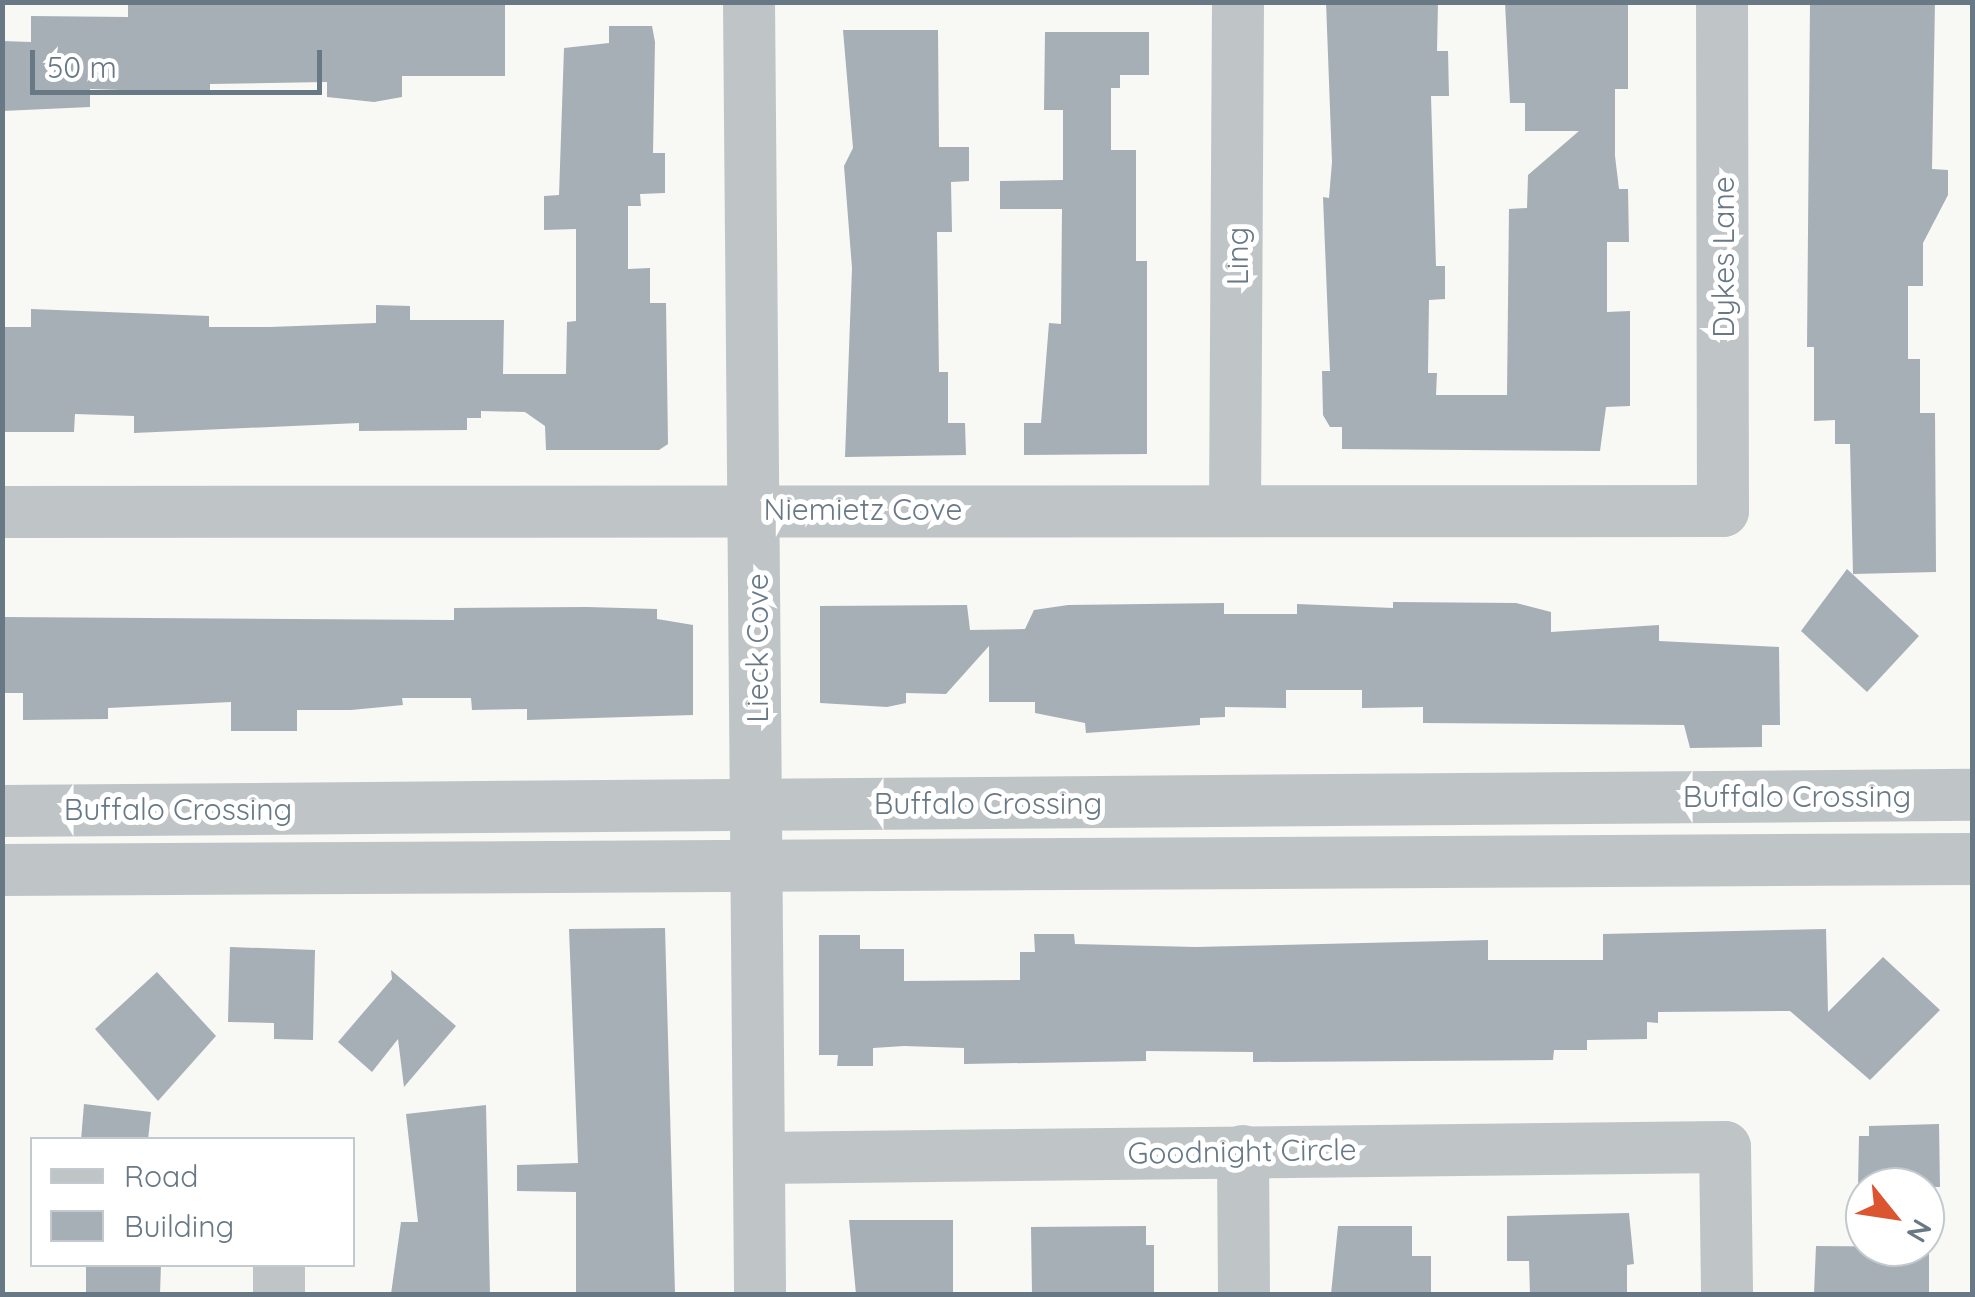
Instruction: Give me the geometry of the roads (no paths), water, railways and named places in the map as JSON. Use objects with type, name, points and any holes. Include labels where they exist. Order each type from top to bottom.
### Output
[{"type":"street","name":"Lieck Cove","points":[[749,2],[760,1294]]},
{"type":"street","name":"Ling","points":[[1236,510],[1238,2]]},
{"type":"street","name":"Dykes Lane","points":[[1722,2],[1723,511]]},
{"type":"street","name":"Niemietz Cove","points":[[2,512],[756,508],[1723,511]]},
{"type":"street","name":"Buffalo Crossing","points":[[2,810],[1972,795]]},
{"type":"street","name":"Buffalo Crossing","points":[[2,870],[1972,859]]},
{"type":"street","name":"Goodnight Circle","points":[[759,1158],[1726,1147],[1727,1294]]},
{"type":"street","points":[[1243,1151],[1244,1294]]},
{"type":"street","points":[[279,1267],[279,1294]]}]
